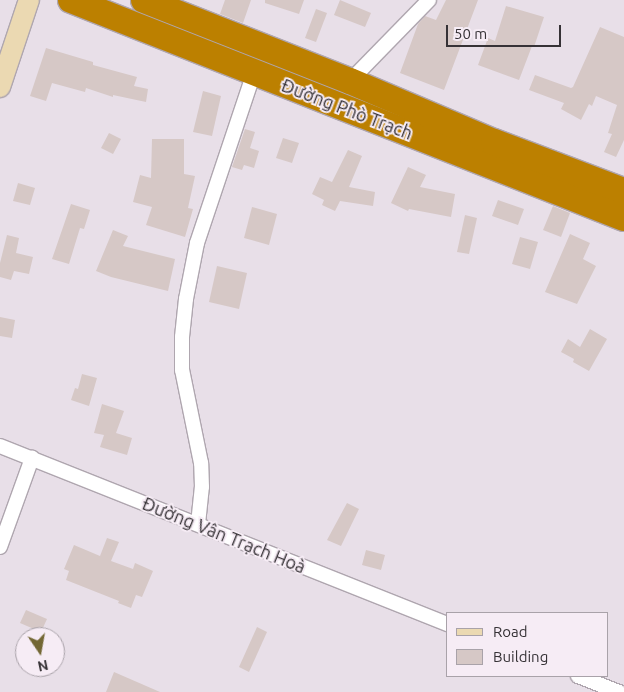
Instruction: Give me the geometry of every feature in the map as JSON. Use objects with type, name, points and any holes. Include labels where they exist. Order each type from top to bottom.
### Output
[{"type":"highway","name":"Đường Phò Trạch","points":[[71,0],[254,73],[490,152],[624,191]]},
{"type":"highway","name":"Đường Phò Trạch","points":[[144,0],[350,81],[624,218]]},
{"type":"street","points":[[0,87],[29,0]]},
{"type":"street","points":[[350,81],[429,0]]},
{"type":"street","points":[[198,524],[202,487],[201,463],[182,370],[182,337],[186,299],[197,243],[254,73]]},
{"type":"street","name":"Đường Vân Trạch Hoà","points":[[0,446],[446,623]]},
{"type":"street","points":[[0,547],[32,458]]},
{"type":"street","points":[[581,677],[619,692]]},
{"type":"building","points":[[225,0],[251,0],[243,23],[220,14]]},
{"type":"building","points":[[265,0],[304,0],[299,14],[265,3]]},
{"type":"building","points":[[340,0],[371,13],[365,27],[334,15]]},
{"type":"building","points":[[446,0],[478,0],[444,90],[400,73],[418,24],[425,16],[436,20]]},
{"type":"building","points":[[506,6],[544,17],[534,47],[532,46],[519,80],[478,65],[488,38],[495,41]]},
{"type":"building","points":[[316,9],[327,13],[316,42],[305,38]]},
{"type":"building","points":[[600,27],[624,37],[624,140],[616,157],[604,152],[612,134],[608,133],[617,105],[596,96],[592,106],[589,104],[581,120],[561,109],[564,103],[529,90],[535,75],[571,88],[573,87]]},
{"type":"building","points":[[46,48],[93,62],[93,65],[137,77],[134,86],[148,89],[146,102],[113,95],[113,97],[86,88],[85,92],[52,83],[46,101],[30,96]]},
{"type":"building","points":[[203,91],[221,96],[212,136],[193,132]]},
{"type":"building","points":[[245,129],[255,132],[250,148],[259,151],[254,168],[244,165],[242,170],[232,167]]},
{"type":"building","points":[[109,133],[121,139],[113,154],[101,148]]},
{"type":"building","points":[[283,138],[299,143],[292,163],[276,158]]},
{"type":"building","points":[[152,139],[184,139],[184,174],[195,176],[188,208],[193,209],[185,237],[146,225],[152,207],[133,202],[140,175],[151,178]]},
{"type":"building","points":[[348,150],[362,156],[349,187],[375,192],[373,206],[340,201],[335,211],[322,205],[324,200],[312,194],[320,177],[332,182]]},
{"type":"building","points":[[408,167],[426,175],[420,187],[455,194],[451,217],[409,209],[408,211],[391,203]]},
{"type":"building","points":[[18,183],[35,188],[30,205],[13,201]]},
{"type":"building","points":[[498,200],[524,209],[518,225],[492,216]]},
{"type":"building","points":[[71,204],[90,210],[84,229],[80,228],[69,264],[52,259]]},
{"type":"building","points":[[553,206],[570,213],[561,237],[543,230]]},
{"type":"building","points":[[252,207],[277,214],[269,245],[244,238]]},
{"type":"building","points":[[465,215],[477,218],[469,254],[457,252]]},
{"type":"building","points":[[113,230],[128,236],[123,246],[175,259],[168,291],[111,277],[96,271]]},
{"type":"building","points":[[570,234],[590,243],[583,259],[596,266],[577,304],[545,292]]},
{"type":"building","points":[[7,235],[19,238],[16,253],[33,257],[29,274],[14,271],[11,280],[0,277],[0,263]]},
{"type":"building","points":[[520,237],[538,242],[530,269],[512,264]]},
{"type":"building","points":[[217,266],[247,273],[239,309],[209,302]]},
{"type":"building","points":[[0,317],[15,320],[12,338],[0,336]]},
{"type":"building","points":[[590,329],[607,339],[589,371],[573,362],[574,359],[561,352],[568,339],[580,347]]},
{"type":"building","points":[[82,374],[97,378],[89,406],[71,400],[75,388],[78,389]]},
{"type":"building","points":[[102,404],[124,411],[116,433],[132,438],[127,455],[100,447],[104,435],[94,433]]},
{"type":"building","points":[[347,503],[359,509],[341,546],[327,540]]},
{"type":"building","points":[[107,538],[119,542],[111,561],[133,569],[135,563],[153,571],[142,597],[136,595],[131,608],[118,603],[119,601],[66,580],[69,571],[64,569],[74,545],[100,556]]},
{"type":"building","points":[[366,550],[385,555],[381,570],[362,565]]},
{"type":"building","points":[[26,610],[47,619],[43,627],[29,627],[20,623]]},
{"type":"building","points":[[257,627],[267,632],[249,672],[239,667]]},
{"type":"building","points":[[114,672],[160,692],[106,692]]}]
